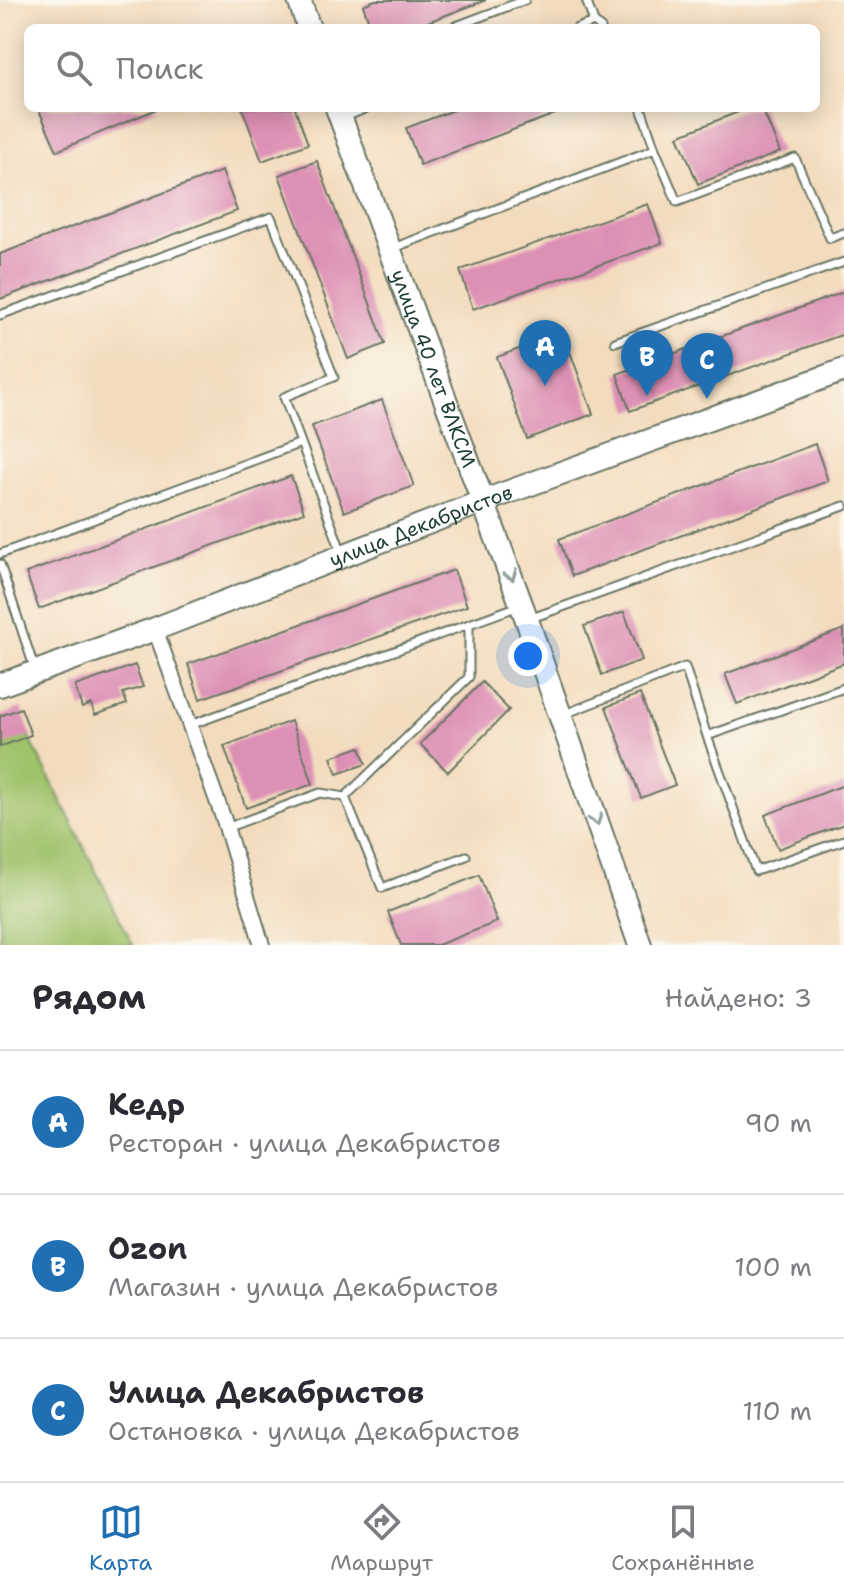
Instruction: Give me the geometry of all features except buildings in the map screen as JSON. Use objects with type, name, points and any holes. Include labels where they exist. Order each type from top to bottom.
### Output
[{"type":"main road","points":[[299,0],[308,24]]},
{"type":"main road","name":"улица 40 лет ВЛКСМ","points":[[339,113],[525,612],[640,945]]},
{"type":"main road","name":"улица Декабристов","points":[[0,685],[155,629],[484,501],[844,370]]},
{"type":"street","points":[[155,629],[226,828],[262,945]]},
{"type":"lane","points":[[462,24],[525,0]]},
{"type":"lane","points":[[586,0],[597,24]]},
{"type":"lane","points":[[642,112],[677,202],[795,158],[830,238],[844,233]]},
{"type":"lane","points":[[391,249],[655,149]]},
{"type":"lane","points":[[0,315],[271,217],[334,377],[284,397],[343,555]]},
{"type":"lane","points":[[615,342],[844,262]]},
{"type":"lane","points":[[0,554],[301,443]]},
{"type":"lane","points":[[190,725],[469,624],[525,612],[844,506]]},
{"type":"lane","points":[[0,564],[36,672]]},
{"type":"lane","points":[[345,797],[469,677],[469,624]]},
{"type":"lane","points":[[560,716],[685,667],[756,871],[844,840]]},
{"type":"lane","points":[[707,736],[844,688]]},
{"type":"lane","points":[[226,828],[320,793],[345,797]]},
{"type":"lane","points":[[345,797],[382,888],[466,856]]},
{"type":"green space","points":[[27,733],[133,945],[0,945],[0,743]]},
{"type":"place","name":"Кедр","points":[[545,386]]},
{"type":"place","name":"Ozon","points":[[647,396]]},
{"type":"place","name":"Улица Декабристов","points":[[707,399]]}]
